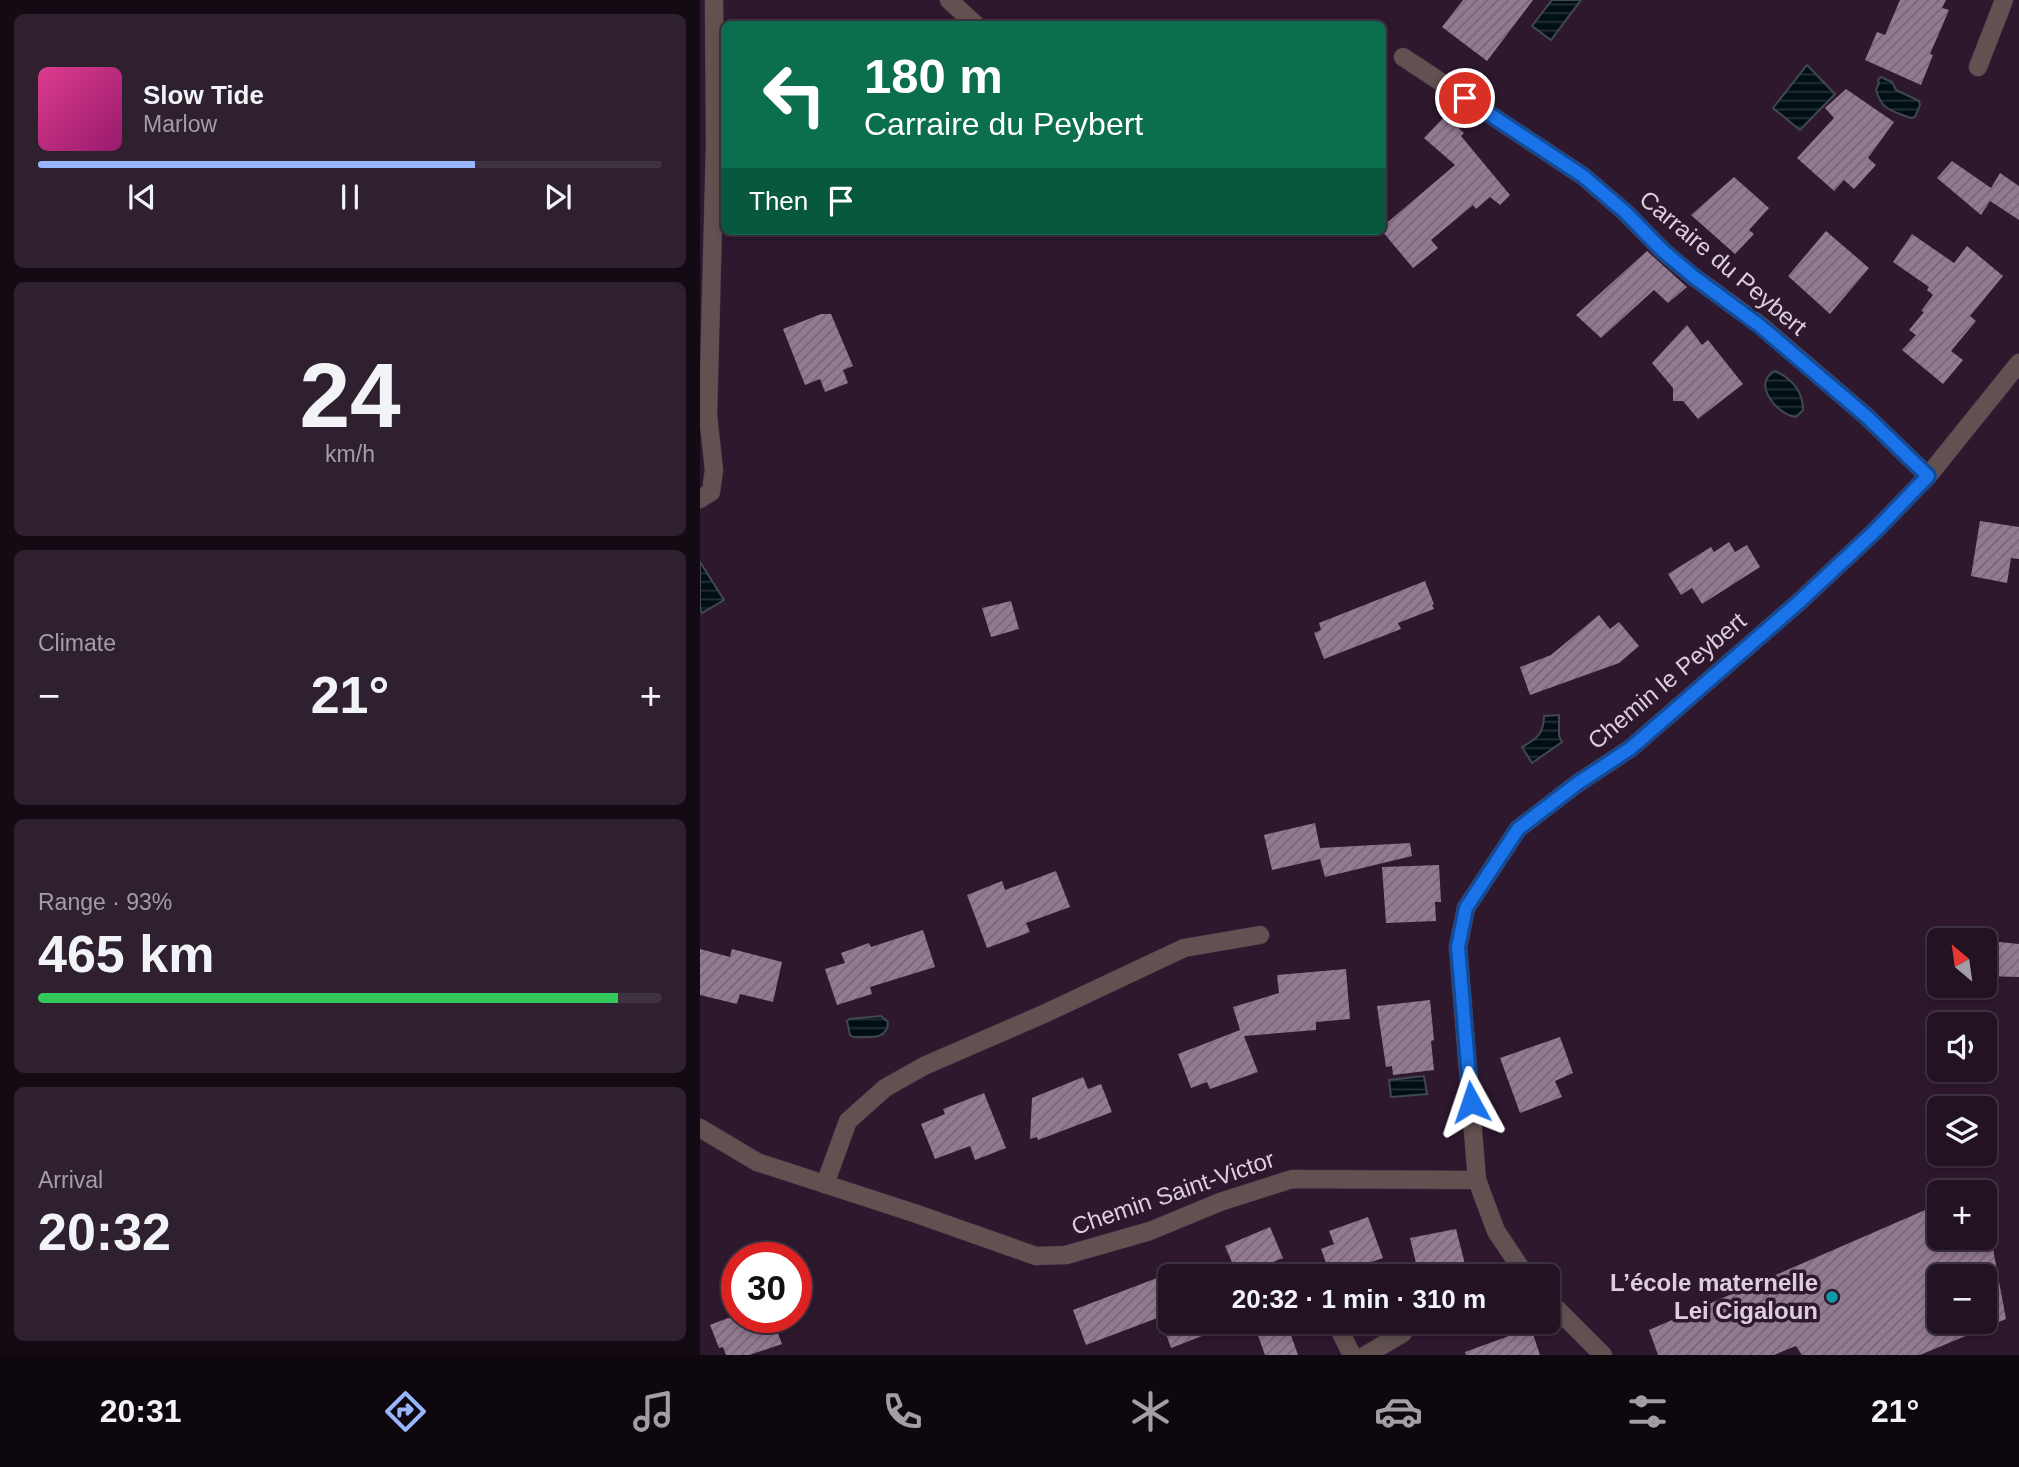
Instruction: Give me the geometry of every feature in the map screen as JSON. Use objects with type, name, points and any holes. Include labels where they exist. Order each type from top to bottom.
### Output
[{"type":"street","points":[[700,499],[710,492],[715,470],[708,415],[715,145],[715,0]]},
{"type":"street","points":[[949,0],[972,21]]},
{"type":"street","points":[[1978,67],[2004,0]]},
{"type":"street","name":"Carraire du Peybert","points":[[1403,57],[1583,176],[1625,212],[1663,251],[1759,325],[1866,416],[1928,476]]},
{"type":"street","name":"Chemin le Peybert","points":[[1518,1264],[1496,1231],[1477,1180],[1458,947],[1466,908],[1518,829],[1578,783],[1631,748],[1799,602],[1875,531],[1928,476],[2017,369]]},
{"type":"street","points":[[825,1184],[848,1121],[884,1088],[924,1066],[1046,1013],[1184,948],[1260,935]]},
{"type":"street","name":"Chemin Saint-Victor","points":[[700,1128],[757,1162],[1036,1256],[1066,1255],[1150,1231],[1220,1202],[1292,1179],[1477,1180]]},
{"type":"street","points":[[1560,1312],[1603,1355]]},
{"type":"street","points":[[1342,1334],[1352,1355]]},
{"type":"street","points":[[1366,1355],[1402,1334]]},
{"type":"shaded area","points":[[1552,0],[1581,0],[1551,40],[1532,26]]},
{"type":"shaded area","points":[[1807,65],[1835,94],[1800,130],[1773,108]]},
{"type":"shaded area","points":[[1881,77],[1892,82],[1896,90],[1919,101],[1915,117],[1894,112],[1881,102],[1876,90]]},
{"type":"shaded area","points":[[1775,371],[1787,378],[1799,391],[1803,410],[1796,417],[1781,411],[1769,398],[1765,383],[1768,376]]},
{"type":"shaded area","points":[[700,562],[724,600],[702,613],[700,609]]},
{"type":"shaded area","points":[[1559,715],[1559,736],[1562,742],[1532,763],[1522,747],[1539,735],[1544,716]]},
{"type":"shaded area","points":[[881,1016],[888,1022],[881,1035],[850,1035],[847,1021],[849,1019]]},
{"type":"shaded area","points":[[1424,1076],[1427,1094],[1391,1097],[1389,1080]]},
{"type":"building","points":[[1463,0],[1533,0],[1487,61],[1442,27]]},
{"type":"building","points":[[1900,0],[1946,0],[1942,8],[1949,10],[1930,54],[1933,55],[1921,85],[1865,60],[1877,32],[1885,35]]},
{"type":"building","points":[[1846,89],[1894,122],[1868,158],[1876,165],[1854,189],[1844,180],[1834,191],[1797,158],[1834,118],[1825,108]]},
{"type":"building","points":[[1445,116],[1464,133],[1461,136],[1510,195],[1500,205],[1490,197],[1476,209],[1473,205],[1431,240],[1438,248],[1413,268],[1385,235],[1386,224],[1455,165],[1424,138]]},
{"type":"building","points":[[1952,161],[1991,188],[2000,173],[2019,186],[2019,220],[1990,201],[1981,215],[1937,178]]},
{"type":"building","points":[[1734,177],[1769,208],[1749,230],[1754,234],[1735,254],[1691,215]]},
{"type":"building","points":[[1826,231],[1869,268],[1830,314],[1788,276]]},
{"type":"building","points":[[1912,234],[1954,263],[1967,246],[2003,276],[1970,316],[1976,321],[1951,351],[1963,360],[1943,384],[1902,350],[1916,335],[1909,330],[1924,312],[1921,311],[1933,295],[1927,290],[1929,287],[1893,262]]},
{"type":"building","points":[[1647,251],[1687,287],[1668,303],[1654,290],[1601,338],[1576,315]]},
{"type":"building","points":[[821,314],[831,314],[853,366],[843,370],[848,383],[825,392],[820,379],[805,385],[783,329]]},
{"type":"building","points":[[1687,325],[1702,345],[1708,340],[1743,384],[1698,419],[1683,401],[1673,401],[1673,388],[1652,363]]},
{"type":"building","points":[[1980,521],[2019,527],[2019,559],[2011,558],[2007,583],[1971,576]]},
{"type":"building","points":[[1729,542],[1735,552],[1747,545],[1760,567],[1702,604],[1692,588],[1681,595],[1668,574],[1711,547],[1714,552]]},
{"type":"building","points":[[1425,581],[1434,609],[1398,623],[1401,629],[1324,659],[1314,633],[1321,630],[1319,623]]},
{"type":"building","points":[[1011,601],[1019,629],[991,637],[982,608]]},
{"type":"building","points":[[1599,615],[1610,629],[1619,622],[1639,646],[1619,663],[1530,695],[1520,667],[1551,655]]},
{"type":"building","points":[[1315,823],[1320,848],[1410,843],[1412,856],[1325,877],[1320,859],[1272,870],[1264,835]]},
{"type":"building","points":[[1439,865],[1441,902],[1435,902],[1436,921],[1386,923],[1382,867]]},
{"type":"building","points":[[1056,871],[1070,907],[1026,923],[1030,932],[987,948],[967,895],[1002,881],[1005,890]]},
{"type":"building","points":[[923,930],[935,967],[870,987],[872,994],[837,1005],[825,969],[845,963],[841,953],[869,943],[871,947]]},
{"type":"building","points":[[1997,942],[2019,944],[2019,977],[1997,976]]},
{"type":"building","points":[[700,949],[730,957],[732,949],[782,962],[773,1002],[740,994],[737,1004],[700,995]]},
{"type":"building","points":[[1346,969],[1350,1019],[1316,1022],[1316,1030],[1244,1036],[1258,1072],[1210,1089],[1207,1082],[1191,1088],[1178,1054],[1240,1030],[1233,1007],[1279,993],[1277,975]]},
{"type":"building","points":[[1430,1000],[1434,1070],[1393,1075],[1392,1066],[1386,1067],[1377,1006]]},
{"type":"building","points":[[1560,1037],[1573,1073],[1555,1081],[1562,1097],[1520,1113],[1500,1058]]},
{"type":"building","points":[[1083,1077],[1088,1089],[1101,1084],[1112,1112],[1038,1140],[1037,1137],[1030,1139],[1032,1098]]},
{"type":"building","points":[[984,1093],[1006,1148],[975,1160],[970,1146],[935,1159],[921,1124],[945,1114],[943,1109]]},
{"type":"building","name":"L’école maternelle Lei Cigaloun","points":[[1927,1209],[1927,1250],[1993,1250],[1996,1264],[1927,1264],[1927,1334],[1970,1334],[1920,1355],[1802,1355],[1796,1346],[1774,1355],[1658,1355],[1649,1330]]},
{"type":"building","points":[[1368,1217],[1383,1258],[1366,1264],[1327,1264],[1321,1249],[1334,1244],[1329,1231]]},
{"type":"building","points":[[1270,1227],[1283,1258],[1268,1264],[1233,1264],[1225,1246]]},
{"type":"building","points":[[1456,1229],[1465,1264],[1416,1264],[1410,1238]]},
{"type":"building","name":"L’école maternelle Lei Cigaloun","points":[[1997,1270],[2006,1319],[1997,1323]]},
{"type":"building","points":[[1158,1278],[1158,1318],[1086,1345],[1073,1310]]},
{"type":"building","points":[[721,1321],[721,1333],[778,1333],[782,1344],[749,1355],[726,1355],[723,1347],[719,1348],[710,1325]]},
{"type":"building","points":[[1166,1334],[1201,1334],[1202,1336],[1171,1348]]},
{"type":"building","points":[[1257,1334],[1291,1334],[1298,1355],[1265,1355]]},
{"type":"building","points":[[1514,1334],[1533,1334],[1540,1355],[1466,1355],[1465,1352]]},
{"type":"place","name":"L’école maternelle Lei Cigaloun","points":[[1832,1297]]},
{"type":"route","points":[[1465,98],[1583,176],[1625,212],[1663,251],[1759,325],[1866,416],[1928,476],[1875,531],[1799,602],[1631,748],[1578,783],[1518,829],[1466,908],[1458,947],[1471,1102]]}]
